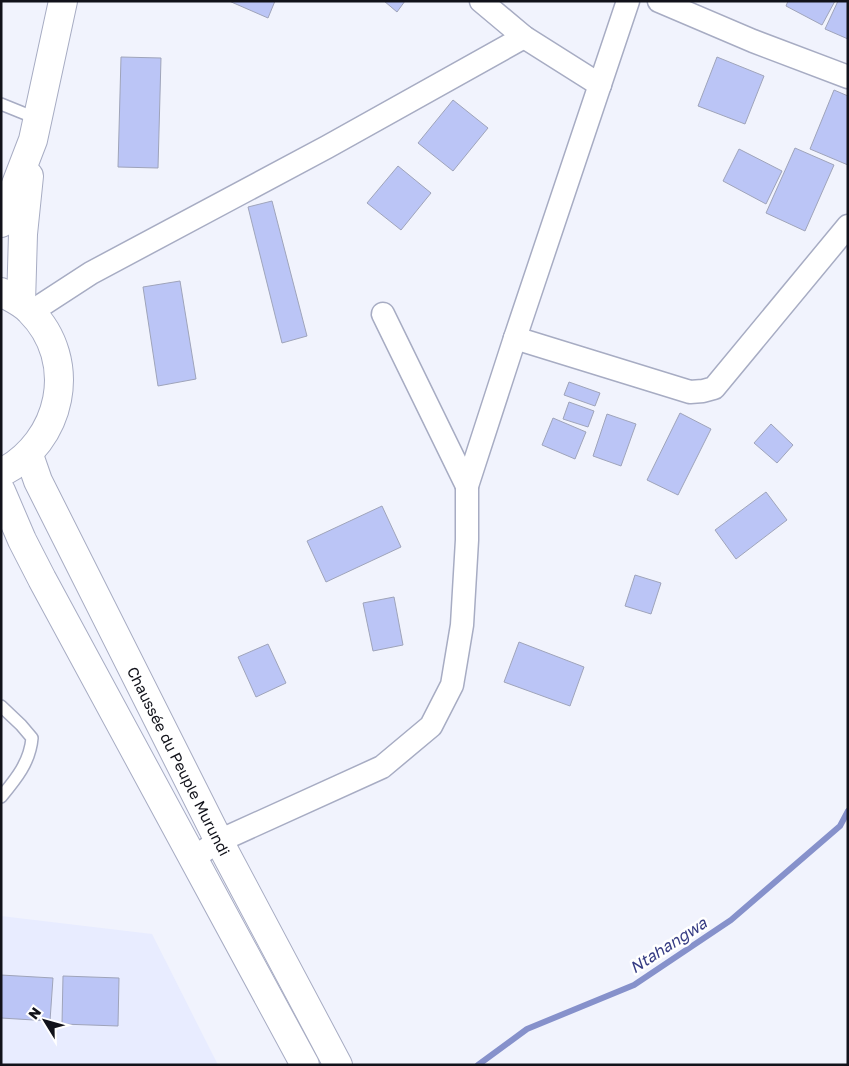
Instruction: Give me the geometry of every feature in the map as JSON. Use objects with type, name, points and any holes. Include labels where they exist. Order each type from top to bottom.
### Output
[{"type":"highway","points":[[1,473],[13,467],[29,454],[43,437],[53,417],[58,395],[59,372],[54,350],[45,329],[18,302],[35,129],[63,1]]},
{"type":"highway","points":[[1,223],[35,129]]},
{"type":"highway","name":"Chaussée du Peuple Murundi","points":[[29,454],[38,481],[219,841],[338,1065]]},
{"type":"highway","points":[[1,491],[12,536],[305,1065]]},
{"type":"street","points":[[481,1],[524,37],[600,85]]},
{"type":"street","points":[[192,858],[219,841],[382,767],[431,726],[452,685],[462,625],[467,486],[628,1]]},
{"type":"street","points":[[659,1],[753,41],[848,77]]},
{"type":"street","points":[[18,302],[91,273],[327,147],[524,37]]},
{"type":"street","points":[[515,338],[690,392],[703,392],[714,388],[848,226]]},
{"type":"street","points":[[384,314],[467,486]]},
{"type":"lane","points":[[1,104],[35,129]]},
{"type":"lane","points":[[1,706],[32,738],[31,752],[18,777],[1,797]]},
{"type":"shaded area","points":[[1,916],[152,934],[218,1065],[1,1065]]},
{"type":"building","points":[[229,1],[275,1],[268,18]]},
{"type":"building","points":[[384,1],[405,1],[397,12]]},
{"type":"building","points":[[788,1],[835,1],[822,25],[786,6]]},
{"type":"building","points":[[838,1],[848,1],[848,39],[825,29]]},
{"type":"building","points":[[121,57],[161,58],[158,168],[118,167]]},
{"type":"building","points":[[717,57],[764,76],[745,124],[698,106]]},
{"type":"building","points":[[834,90],[848,96],[848,165],[810,149]]},
{"type":"building","points":[[453,100],[488,128],[453,171],[418,143]]},
{"type":"building","points":[[795,148],[834,165],[805,231],[766,213]]},
{"type":"building","points":[[739,149],[782,171],[766,204],[723,181]]},
{"type":"building","points":[[398,166],[431,193],[401,230],[367,203]]},
{"type":"building","points":[[272,201],[307,336],[282,343],[248,207]]},
{"type":"building","points":[[180,281],[196,379],[158,386],[143,287]]},
{"type":"building","points":[[569,382],[600,393],[595,406],[564,395]]},
{"type":"building","points":[[569,402],[594,411],[588,427],[563,419]]},
{"type":"building","points":[[680,413],[711,429],[678,495],[647,480]]},
{"type":"building","points":[[607,414],[636,424],[621,466],[593,456]]},
{"type":"building","points":[[553,418],[586,432],[575,459],[542,445]]},
{"type":"building","points":[[771,424],[793,445],[777,463],[754,443]]},
{"type":"building","points":[[766,492],[787,520],[736,559],[715,530]]},
{"type":"building","points":[[382,506],[401,547],[326,582],[307,541]]},
{"type":"building","points":[[635,575],[661,583],[651,614],[625,606]]},
{"type":"building","points":[[394,597],[403,645],[373,651],[363,603]]},
{"type":"building","points":[[519,642],[584,667],[570,706],[504,682]]},
{"type":"building","points":[[268,644],[286,683],[256,697],[238,657]]},
{"type":"building","points":[[1,975],[53,978],[50,1021],[1,1018]]},
{"type":"building","points":[[63,976],[119,978],[118,1026],[62,1024]]},
{"type":"waterway","name":"Ntahangwa","points":[[478,1065],[527,1029],[634,985],[731,920],[840,826],[848,811]]}]
